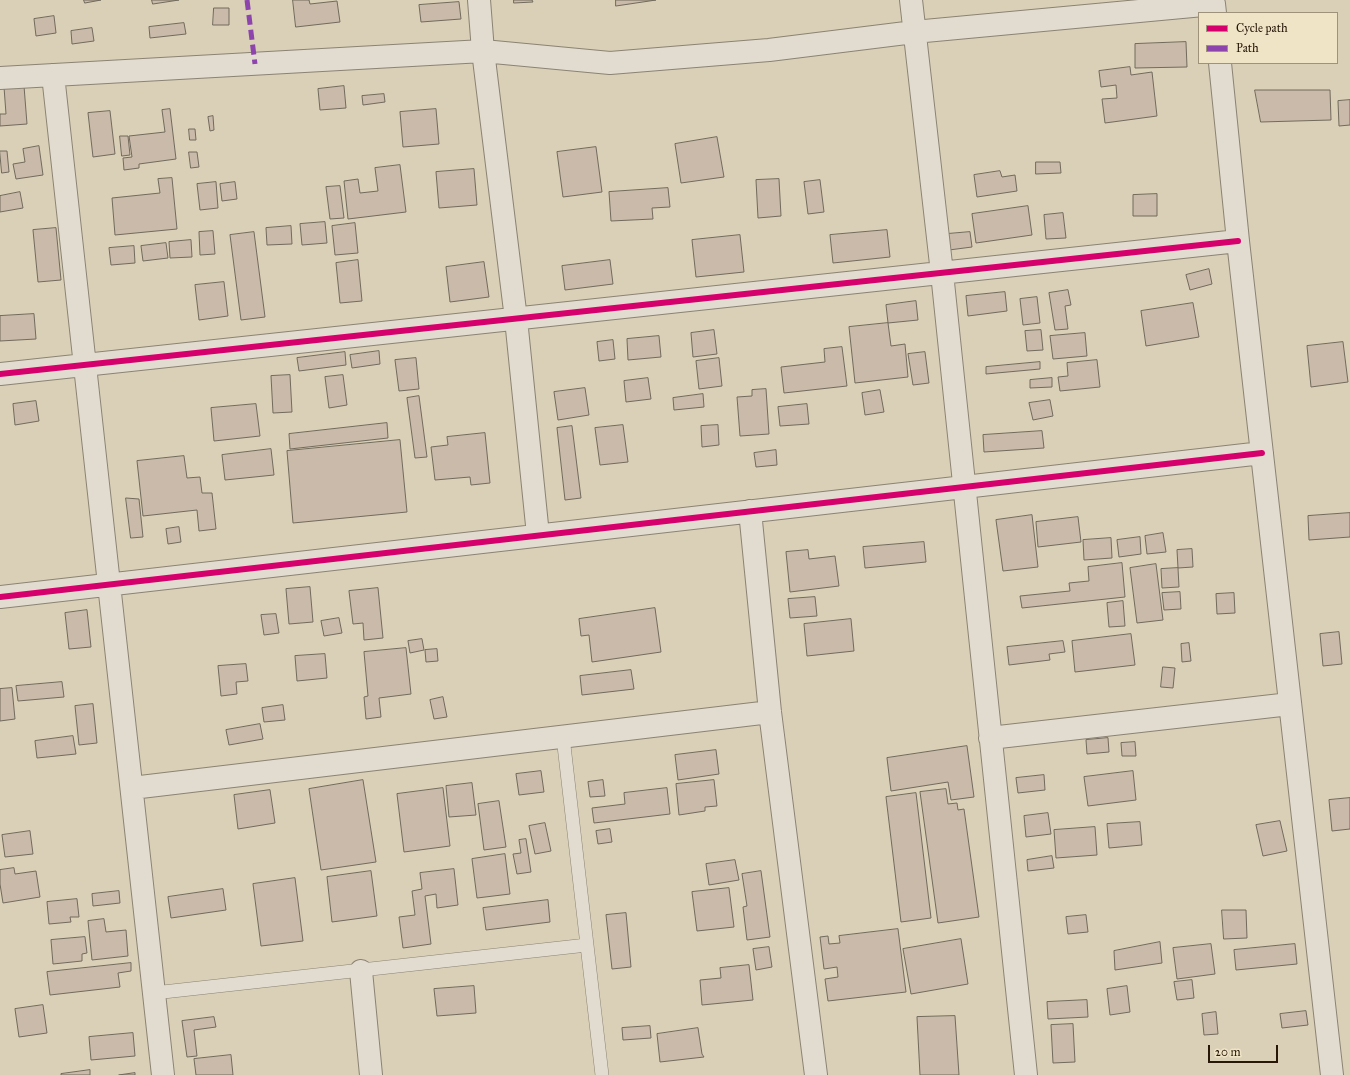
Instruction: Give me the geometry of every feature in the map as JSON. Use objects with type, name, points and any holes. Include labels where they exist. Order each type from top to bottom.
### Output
[{"type":"street","points":[[479,0],[483,51],[516,319],[538,536]]},
{"type":"street","points":[[910,0],[942,273],[1026,1075]]},
{"type":"street","points":[[0,78],[483,51],[610,63],[769,50],[914,32],[1214,4],[1215,12]]},
{"type":"street","points":[[1220,64],[1238,242],[1332,1075]]},
{"type":"street","points":[[53,75],[132,788],[162,1075]]},
{"type":"street","points":[[0,374],[1238,242]]},
{"type":"street","points":[[0,597],[1262,453]]},
{"type":"street","points":[[750,511],[770,712],[816,1075]]},
{"type":"street","points":[[990,738],[1290,704]]},
{"type":"street","points":[[132,788],[770,712]]},
{"type":"street","points":[[361,971],[371,1075]]},
{"type":"lane","points":[[563,737],[602,1075]]},
{"type":"lane","points":[[154,993],[587,945]]},
{"type":"building","points":[[84,0],[101,0],[85,3]]},
{"type":"building","points":[[152,0],[179,0],[153,4]]},
{"type":"building","points":[[293,0],[309,0],[310,4],[337,1],[340,22],[296,27]]},
{"type":"building","points":[[514,0],[532,0],[533,2],[514,3]]},
{"type":"building","points":[[616,0],[656,0],[616,6]]},
{"type":"building","points":[[459,2],[461,19],[421,22],[419,5]]},
{"type":"building","points":[[214,8],[229,8],[229,25],[213,25]]},
{"type":"building","points":[[54,16],[56,33],[36,36],[34,19]]},
{"type":"building","points":[[184,23],[186,34],[150,38],[149,27]]},
{"type":"building","points":[[92,28],[94,41],[72,44],[71,31]]},
{"type":"building","points":[[1186,42],[1187,67],[1135,68],[1135,44]]},
{"type":"building","points":[[1130,67],[1131,75],[1152,72],[1157,116],[1105,123],[1102,99],[1117,98],[1116,85],[1101,87],[1099,71]]},
{"type":"building","points":[[24,86],[27,124],[0,126],[0,114],[6,114],[4,87]]},
{"type":"building","points":[[344,86],[346,108],[320,110],[318,89]]},
{"type":"building","points":[[1255,90],[1330,90],[1331,120],[1261,122]]},
{"type":"building","points":[[384,94],[385,102],[363,105],[362,96]]},
{"type":"building","points":[[1350,100],[1350,125],[1339,126],[1338,101]]},
{"type":"building","points":[[170,109],[176,159],[139,164],[139,168],[124,170],[123,158],[132,157],[129,136],[165,132],[162,110]]},
{"type":"building","points":[[436,109],[439,144],[403,147],[400,112]]},
{"type":"building","points":[[110,111],[115,154],[93,157],[88,113]]},
{"type":"building","points":[[213,116],[214,130],[210,131],[208,117]]},
{"type":"building","points":[[189,129],[195,129],[196,140],[190,140]]},
{"type":"building","points":[[120,136],[128,136],[130,155],[122,156]]},
{"type":"building","points":[[717,137],[724,177],[681,183],[675,144]]},
{"type":"building","points":[[39,146],[43,175],[16,179],[13,164],[25,162],[23,149]]},
{"type":"building","points":[[596,147],[602,192],[563,197],[557,152]]},
{"type":"building","points":[[0,151],[7,151],[9,172],[2,173]]},
{"type":"building","points":[[189,152],[197,152],[199,167],[191,168]]},
{"type":"building","points":[[1036,162],[1060,162],[1061,173],[1036,174]]},
{"type":"building","points":[[400,165],[406,212],[348,219],[344,181],[358,179],[360,193],[378,191],[375,168]]},
{"type":"building","points":[[474,169],[477,205],[439,208],[436,172]]},
{"type":"building","points":[[1000,171],[1002,177],[1015,175],[1017,191],[977,197],[974,175]]},
{"type":"building","points":[[172,178],[177,229],[115,235],[112,198],[160,193],[158,179]]},
{"type":"building","points":[[779,179],[781,216],[758,218],[756,180]]},
{"type":"building","points":[[820,180],[824,212],[808,214],[804,182]]},
{"type":"building","points":[[216,182],[218,208],[200,210],[197,184]]},
{"type":"building","points":[[235,182],[237,199],[222,201],[220,184]]},
{"type":"building","points":[[340,186],[344,218],[330,219],[326,187]]},
{"type":"building","points":[[668,188],[670,207],[652,208],[653,219],[611,221],[609,192]]},
{"type":"building","points":[[20,192],[23,208],[0,212],[0,196]]},
{"type":"building","points":[[1157,194],[1157,216],[1133,216],[1133,195]]},
{"type":"building","points":[[1028,206],[1032,235],[976,243],[972,214]]},
{"type":"building","points":[[1063,213],[1066,238],[1046,239],[1044,215]]},
{"type":"building","points":[[325,222],[327,243],[302,245],[300,224]]},
{"type":"building","points":[[355,223],[358,253],[335,255],[332,226]]},
{"type":"building","points":[[291,226],[292,244],[267,245],[266,228]]},
{"type":"building","points":[[56,228],[61,280],[38,282],[33,230]]},
{"type":"building","points":[[887,230],[890,257],[833,263],[830,235]]},
{"type":"building","points":[[213,231],[215,254],[200,255],[199,232]]},
{"type":"building","points":[[254,232],[265,317],[241,320],[230,235]]},
{"type":"building","points":[[970,232],[972,247],[949,250],[947,234]]},
{"type":"building","points":[[740,235],[744,272],[696,277],[692,240]]},
{"type":"building","points":[[191,240],[192,257],[170,258],[169,242]]},
{"type":"building","points":[[166,243],[168,258],[143,261],[141,246]]},
{"type":"building","points":[[134,246],[135,263],[111,265],[109,248]]},
{"type":"building","points":[[358,260],[362,301],[340,303],[336,263]]},
{"type":"building","points":[[610,260],[613,284],[565,290],[562,266]]},
{"type":"building","points":[[484,262],[489,297],[450,302],[446,267]]},
{"type":"building","points":[[1209,269],[1212,284],[1190,290],[1186,275]]},
{"type":"building","points":[[224,282],[228,316],[199,320],[195,285]]},
{"type":"building","points":[[1068,290],[1071,305],[1065,306],[1068,329],[1055,330],[1049,293]]},
{"type":"building","points":[[1005,292],[1007,311],[968,316],[966,296]]},
{"type":"building","points":[[1037,297],[1040,323],[1023,325],[1020,299]]},
{"type":"building","points":[[916,301],[918,320],[888,323],[886,305]]},
{"type":"building","points":[[1193,303],[1199,337],[1146,346],[1141,311]]},
{"type":"building","points":[[34,314],[36,339],[0,341],[0,316]]},
{"type":"building","points":[[888,323],[891,346],[905,344],[908,377],[855,383],[849,327]]},
{"type":"building","points":[[714,330],[717,354],[693,357],[691,333]]},
{"type":"building","points":[[1041,330],[1043,350],[1027,351],[1025,331]]},
{"type":"building","points":[[1085,333],[1087,356],[1053,359],[1050,336]]},
{"type":"building","points":[[659,336],[661,357],[628,360],[627,339]]},
{"type":"building","points":[[613,340],[615,359],[599,361],[597,342]]},
{"type":"building","points":[[1343,342],[1348,382],[1311,387],[1307,346]]},
{"type":"building","points":[[842,347],[847,386],[784,393],[781,367],[825,362],[824,349]]},
{"type":"building","points":[[379,351],[380,364],[352,368],[350,355]]},
{"type":"building","points":[[345,352],[346,365],[299,371],[297,358]]},
{"type":"building","points":[[925,352],[929,383],[913,385],[908,354]]},
{"type":"building","points":[[416,358],[419,389],[399,391],[395,360]]},
{"type":"building","points":[[719,358],[722,386],[699,389],[696,361]]},
{"type":"building","points":[[1097,360],[1100,387],[1060,391],[1058,377],[1068,376],[1067,363]]},
{"type":"building","points":[[1040,362],[1040,369],[986,374],[986,367]]},
{"type":"building","points":[[290,375],[292,412],[273,413],[271,376]]},
{"type":"building","points":[[343,375],[347,405],[329,408],[325,377]]},
{"type":"building","points":[[648,378],[651,399],[626,402],[624,381]]},
{"type":"building","points":[[1052,378],[1052,387],[1030,388],[1030,380]]},
{"type":"building","points":[[585,388],[589,415],[558,420],[554,392]]},
{"type":"building","points":[[766,389],[769,434],[740,436],[737,397],[752,396],[752,390]]},
{"type":"building","points":[[880,390],[884,412],[865,415],[862,393]]},
{"type":"building","points":[[703,394],[704,407],[674,410],[673,398]]},
{"type":"building","points":[[419,396],[427,457],[415,458],[407,398]]},
{"type":"building","points":[[1050,400],[1053,416],[1033,420],[1029,403]]},
{"type":"building","points":[[36,401],[39,421],[15,425],[13,404]]},
{"type":"building","points":[[256,404],[260,436],[214,441],[211,408]]},
{"type":"building","points":[[807,404],[809,424],[780,426],[778,407]]},
{"type":"building","points":[[387,423],[388,438],[290,449],[289,434]]},
{"type":"building","points":[[623,425],[628,462],[600,465],[595,428]]},
{"type":"building","points":[[718,425],[719,445],[702,447],[701,426]]},
{"type":"building","points":[[572,426],[581,498],[565,500],[557,428]]},
{"type":"building","points":[[1042,431],[1044,448],[984,452],[983,435]]},
{"type":"building","points":[[485,433],[490,483],[471,485],[470,477],[435,480],[431,447],[448,445],[447,437]]},
{"type":"building","points":[[400,440],[407,512],[293,523],[287,451]]},
{"type":"building","points":[[271,449],[274,475],[225,480],[222,455]]},
{"type":"building","points":[[776,450],[777,465],[756,467],[754,453]]},
{"type":"building","points":[[184,456],[187,478],[200,477],[202,493],[212,493],[216,529],[199,531],[197,510],[143,516],[137,461]]},
{"type":"building","points":[[126,498],[139,499],[143,537],[131,538]]},
{"type":"building","points":[[1350,513],[1350,537],[1309,540],[1308,516]]},
{"type":"building","points":[[1032,515],[1038,567],[1003,571],[996,520]]},
{"type":"building","points":[[1078,517],[1081,542],[1038,547],[1036,522]]},
{"type":"building","points":[[179,527],[181,542],[168,544],[166,529]]},
{"type":"building","points":[[1163,533],[1166,552],[1147,554],[1145,536]]},
{"type":"building","points":[[1140,537],[1141,554],[1119,557],[1117,540]]},
{"type":"building","points":[[1111,538],[1112,558],[1084,560],[1083,540]]},
{"type":"building","points":[[924,542],[926,562],[865,568],[863,547]]},
{"type":"building","points":[[1192,549],[1193,567],[1178,568],[1177,550]]},
{"type":"building","points":[[808,550],[809,559],[835,556],[839,586],[790,592],[786,552]]},
{"type":"building","points":[[1122,563],[1125,597],[1022,608],[1020,596],[1070,591],[1069,583],[1089,581],[1088,567]]},
{"type":"building","points":[[1156,564],[1163,620],[1137,623],[1130,568]]},
{"type":"building","points":[[1178,568],[1179,587],[1162,588],[1161,569]]},
{"type":"building","points":[[310,587],[313,622],[289,624],[286,589]]},
{"type":"building","points":[[378,588],[383,638],[364,640],[363,623],[353,624],[349,591]]},
{"type":"building","points":[[1180,592],[1181,609],[1164,610],[1162,593]]},
{"type":"building","points":[[1234,593],[1235,613],[1217,614],[1216,594]]},
{"type":"building","points":[[815,597],[817,616],[790,618],[788,599]]},
{"type":"building","points":[[1123,601],[1125,626],[1109,627],[1107,603]]},
{"type":"building","points":[[655,608],[661,652],[592,662],[589,635],[581,636],[579,619]]},
{"type":"building","points":[[87,610],[91,647],[69,649],[65,613]]},
{"type":"building","points":[[276,614],[279,633],[264,635],[261,615]]},
{"type":"building","points":[[339,618],[342,633],[324,636],[321,621]]},
{"type":"building","points":[[851,619],[854,651],[807,656],[804,624]]},
{"type":"building","points":[[1339,632],[1342,664],[1323,666],[1320,634]]},
{"type":"building","points":[[1131,634],[1135,665],[1075,672],[1072,641]]},
{"type":"building","points":[[422,639],[424,650],[410,653],[408,641]]},
{"type":"building","points":[[1063,641],[1065,652],[1049,654],[1050,660],[1009,665],[1007,647]]},
{"type":"building","points":[[1189,643],[1191,661],[1182,662],[1181,644]]},
{"type":"building","points":[[406,648],[411,694],[379,698],[381,717],[366,719],[364,697],[368,696],[364,652]]},
{"type":"building","points":[[437,649],[438,661],[426,662],[425,650]]},
{"type":"building","points":[[325,654],[327,678],[297,681],[295,656]]},
{"type":"building","points":[[246,664],[248,681],[236,682],[237,694],[221,696],[218,666]]},
{"type":"building","points":[[1163,667],[1175,668],[1173,688],[1161,687]]},
{"type":"building","points":[[631,670],[634,689],[582,695],[580,676]]},
{"type":"building","points":[[62,682],[64,697],[18,701],[16,686]]},
{"type":"building","points":[[12,688],[15,719],[0,721],[0,689]]},
{"type":"building","points":[[443,697],[447,717],[434,719],[430,700]]},
{"type":"building","points":[[93,704],[97,743],[79,745],[75,706]]},
{"type":"building","points":[[283,705],[285,720],[264,722],[262,708]]},
{"type":"building","points":[[260,724],[263,739],[229,745],[226,730]]},
{"type":"building","points":[[73,736],[76,754],[37,758],[35,741]]},
{"type":"building","points":[[1108,738],[1109,752],[1087,754],[1086,740]]},
{"type":"building","points":[[1135,742],[1136,756],[1122,756],[1121,743]]},
{"type":"building","points":[[967,746],[974,797],[951,800],[948,782],[891,791],[887,758]]},
{"type":"building","points":[[716,750],[719,774],[678,780],[675,755]]},
{"type":"building","points":[[541,771],[544,792],[519,795],[516,774]]},
{"type":"building","points":[[1133,771],[1136,800],[1088,806],[1084,777]]},
{"type":"building","points":[[1044,775],[1045,790],[1018,793],[1016,778]]},
{"type":"building","points":[[363,780],[376,862],[321,870],[309,789]]},
{"type":"building","points":[[603,780],[605,796],[590,797],[588,782]]},
{"type":"building","points":[[714,780],[717,806],[705,807],[705,811],[679,815],[676,784]]},
{"type":"building","points":[[472,783],[476,815],[449,817],[446,786]]},
{"type":"building","points":[[443,788],[450,846],[404,852],[397,794]]},
{"type":"building","points":[[667,788],[670,814],[594,823],[592,808],[625,804],[624,793]]},
{"type":"building","points":[[946,789],[948,804],[957,803],[958,810],[964,809],[979,917],[938,923],[920,792]]},
{"type":"building","points":[[270,790],[275,823],[238,829],[234,795]]},
{"type":"building","points":[[916,793],[931,918],[901,922],[886,797]]},
{"type":"building","points":[[1350,798],[1350,829],[1332,831],[1329,800]]},
{"type":"building","points":[[499,801],[506,847],[484,850],[478,804]]},
{"type":"building","points":[[1048,813],[1051,834],[1026,837],[1024,816]]},
{"type":"building","points":[[1280,821],[1287,851],[1263,856],[1256,825]]},
{"type":"building","points":[[1140,822],[1142,845],[1109,848],[1107,824]]},
{"type":"building","points":[[545,823],[551,851],[535,854],[529,826]]},
{"type":"building","points":[[1095,827],[1097,855],[1056,858],[1054,830]]},
{"type":"building","points":[[610,829],[612,842],[598,844],[596,831]]},
{"type":"building","points":[[30,831],[33,854],[5,857],[2,835]]},
{"type":"building","points":[[526,839],[531,872],[517,874],[513,854],[521,853],[519,840]]},
{"type":"building","points":[[505,854],[510,894],[477,898],[472,859]]},
{"type":"building","points":[[1052,856],[1054,868],[1028,871],[1027,860]]},
{"type":"building","points":[[735,860],[739,880],[709,885],[706,864]]},
{"type":"building","points":[[14,868],[15,874],[36,871],[40,897],[3,903],[0,884],[0,870]]},
{"type":"building","points":[[454,869],[458,905],[437,908],[436,894],[425,896],[431,944],[403,948],[399,917],[415,915],[412,891],[422,889],[420,873]]},
{"type":"building","points":[[371,871],[377,916],[332,922],[327,877]]},
{"type":"building","points":[[761,871],[770,937],[747,940],[743,907],[747,906],[742,874]]},
{"type":"building","points":[[295,878],[303,941],[261,946],[253,884]]},
{"type":"building","points":[[729,888],[734,927],[697,931],[692,892]]},
{"type":"building","points":[[223,889],[226,910],[171,918],[168,897]]},
{"type":"building","points":[[119,891],[120,903],[93,906],[92,894]]},
{"type":"building","points":[[77,899],[79,917],[70,917],[71,922],[49,924],[47,902]]},
{"type":"building","points":[[548,900],[550,922],[486,930],[483,908]]},
{"type":"building","points":[[1222,910],[1246,910],[1247,938],[1224,939]]},
{"type":"building","points":[[626,913],[631,967],[612,969],[606,915]]},
{"type":"building","points":[[1086,915],[1088,932],[1068,934],[1066,917]]},
{"type":"building","points":[[104,919],[106,932],[126,930],[128,956],[92,960],[88,921]]},
{"type":"building","points":[[898,929],[906,992],[828,1001],[825,979],[838,977],[837,967],[824,969],[820,937],[828,936],[829,944],[840,943],[839,936]]},
{"type":"building","points":[[85,937],[87,953],[82,954],[82,961],[53,964],[51,940]]},
{"type":"building","points":[[961,939],[968,984],[911,994],[903,949]]},
{"type":"building","points":[[1160,942],[1162,963],[1115,970],[1114,951]]},
{"type":"building","points":[[1211,944],[1215,974],[1177,979],[1173,948]]},
{"type":"building","points":[[1295,944],[1297,964],[1236,970],[1234,950]]},
{"type":"building","points":[[769,947],[772,967],[756,970],[753,949]]},
{"type":"building","points":[[131,963],[131,971],[118,973],[120,987],[50,995],[47,972]]},
{"type":"building","points":[[749,965],[753,1000],[702,1005],[700,980],[721,978],[720,968]]},
{"type":"building","points":[[1192,980],[1194,998],[1177,1000],[1174,982]]},
{"type":"building","points":[[474,986],[476,1013],[437,1016],[434,989]]},
{"type":"building","points":[[1127,986],[1130,1012],[1110,1015],[1107,989]]},
{"type":"building","points":[[1087,1000],[1088,1017],[1048,1019],[1047,1002]]},
{"type":"building","points":[[43,1005],[47,1033],[19,1037],[15,1009]]},
{"type":"building","points":[[1306,1011],[1308,1025],[1282,1028],[1280,1014]]},
{"type":"building","points":[[1216,1012],[1218,1034],[1204,1035],[1202,1014]]},
{"type":"building","points":[[955,1016],[959,1075],[920,1075],[917,1017]]},
{"type":"building","points":[[214,1017],[216,1027],[194,1030],[197,1056],[187,1057],[182,1021]]},
{"type":"building","points":[[1073,1024],[1075,1062],[1053,1063],[1051,1025]]},
{"type":"building","points":[[650,1026],[651,1038],[623,1040],[622,1028]]},
{"type":"building","points":[[698,1028],[702,1054],[704,1057],[660,1062],[657,1034]]},
{"type":"building","points":[[133,1033],[135,1056],[91,1060],[89,1037]]},
{"type":"building","points":[[231,1055],[233,1075],[196,1075],[194,1059]]},
{"type":"building","points":[[90,1070],[90,1075],[61,1075],[61,1074]]},
{"type":"building","points":[[135,1073],[135,1075],[119,1075]]},
{"type":"marked path","points":[[247,0],[255,64]]},
{"type":"cycle path","points":[[0,374],[1238,241]]},
{"type":"cycle path","points":[[0,597],[1262,453]]}]
